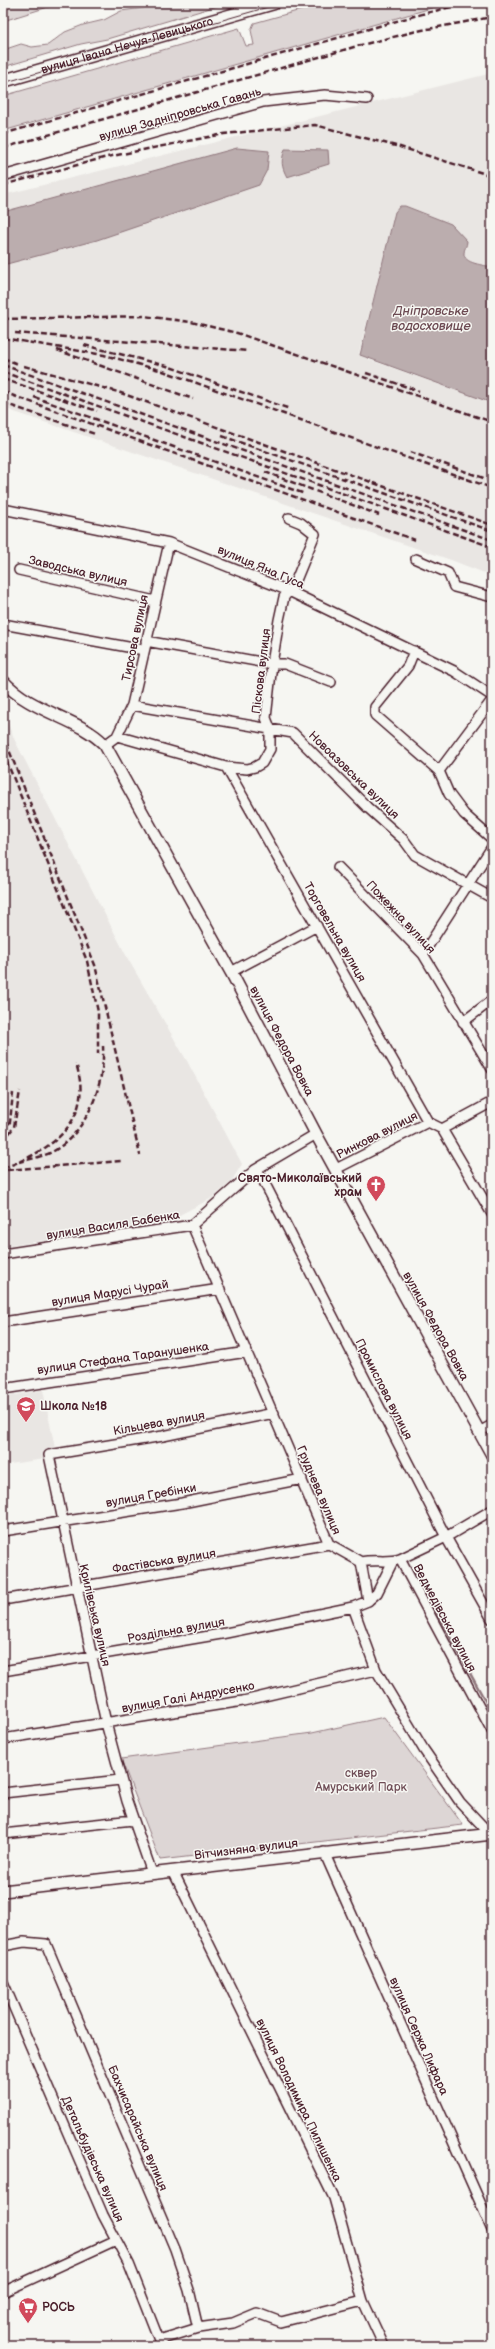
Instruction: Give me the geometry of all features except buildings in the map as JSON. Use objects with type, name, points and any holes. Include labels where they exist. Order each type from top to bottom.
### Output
[{"type":"main road","name":"вулиця Івана Нечуя-Левицького","points":[[3,81],[274,3]]},
{"type":"street","name":"вулиця Задніпровська Гавань","points":[[3,176],[263,102],[325,95],[367,99]]},
{"type":"street","name":"вулиця Яна Гуса","points":[[3,509],[169,542],[289,591],[454,671],[492,696]]},
{"type":"street","name":"Піскова вулиця","points":[[226,767],[247,769],[262,763],[270,750],[270,728],[266,718],[272,664],[284,597],[289,591],[315,534],[301,523],[289,518]]},
{"type":"street","name":"Тирсова вулиця","points":[[117,736],[132,705],[169,542]]},
{"type":"street","points":[[416,559],[448,573],[454,587],[492,597]]},
{"type":"street","name":"Заводська вулиця","points":[[19,570],[155,600]]},
{"type":"street","points":[[3,624],[272,664],[286,664],[330,682]]},
{"type":"street","points":[[414,651],[408,666],[376,705],[374,712],[439,771],[449,794],[464,814],[492,839]]},
{"type":"street","name":"вулиця Федора Вовка","points":[[3,682],[27,702],[90,733],[105,745],[231,972],[316,1134],[492,1456]]},
{"type":"street","points":[[439,771],[492,700]]},
{"type":"street","name":"Новоазовська вулиця","points":[[132,705],[294,733],[367,807],[404,840],[415,855],[492,898]]},
{"type":"street","points":[[105,745],[117,736],[226,767]]},
{"type":"street","name":"Торговельна вулиця","points":[[226,767],[318,926],[428,1122]]},
{"type":"street","points":[[423,954],[492,847]]},
{"type":"street","name":"Пожежна вулиця","points":[[338,867],[423,954],[492,1069]]},
{"type":"street","points":[[231,972],[318,926]]},
{"type":"street","points":[[463,1022],[492,1000]]},
{"type":"street","points":[[442,1129],[492,1102]]},
{"type":"street","points":[[428,1122],[442,1129],[492,1214]]},
{"type":"street","name":"Ринкова вулиця","points":[[336,1169],[428,1122]]},
{"type":"street","name":"вулиця Василя Бабенка","points":[[3,1254],[192,1225],[255,1170],[316,1134]]},
{"type":"street","name":"Промислова вулиця","points":[[255,1170],[262,1178],[446,1537],[492,1619]]},
{"type":"street","name":"Груднева вулиця","points":[[192,1225],[329,1544],[361,1562]]},
{"type":"street","name":"вулиця Марусі Чурай","points":[[3,1322],[220,1289]]},
{"type":"street","name":"вулиця Стефана Таранушенка","points":[[3,1389],[247,1352]]},
{"type":"street","name":"Кільцева вулиця","points":[[49,1455],[163,1436],[274,1413]]},
{"type":"street","points":[[479,1432],[492,1425]]},
{"type":"street","name":"Крилівська вулиця","points":[[49,1455],[62,1522],[120,1780],[152,1873]]},
{"type":"street","name":"вулиця Гребінки","points":[[3,1531],[182,1503],[302,1479]]},
{"type":"street","points":[[368,1601],[361,1562],[382,1559],[396,1560],[446,1537],[492,1510]]},
{"type":"street","name":"Фастівська вулиця","points":[[3,1600],[329,1544]]},
{"type":"street","points":[[396,1560],[377,1593],[368,1601],[353,1607],[376,1670],[424,1750],[460,1802],[491,1834]]},
{"type":"street","name":"Ведмедівська вулиця","points":[[396,1560],[492,1731]]},
{"type":"street","name":"Роздільна вулиця","points":[[3,1671],[221,1634],[353,1607]]},
{"type":"street","name":"вулиця Галі Андрусенко","points":[[3,1739],[243,1701],[376,1670]]},
{"type":"street","points":[[3,1793],[120,1780]]},
{"type":"street","points":[[3,1834],[133,1820]]},
{"type":"street","name":"Вітчизняна вулиця","points":[[3,1890],[491,1834]]},
{"type":"street","name":"вулиця Сержа Лифара","points":[[324,1852],[492,2229]]},
{"type":"street","name":"вулиця Володимира Пилишенка","points":[[174,1871],[334,2198],[363,2301],[384,2346]]},
{"type":"street","name":"Бахчисарайська вулиця","points":[[3,1946],[24,1942],[46,1944],[172,2242],[189,2290],[198,2328]]},
{"type":"street","name":"Детальбудівська вулиця","points":[[3,1982],[116,2240],[129,2264],[160,2343]]},
{"type":"street","points":[[3,2292],[116,2240]]},
{"type":"street","points":[[160,2343],[198,2328],[233,2323],[257,2313],[281,2322],[363,2301]]},
{"type":"shaded area","points":[[492,73],[492,267],[471,262],[465,258],[464,253],[467,247],[451,224],[405,206],[400,206],[395,212],[359,353],[370,360],[492,403],[492,576],[451,560],[3,408],[3,195]]},
{"type":"shaded area","points":[[3,712],[16,743],[128,959],[187,1061],[242,1164],[231,1182],[212,1198],[168,1221],[3,1247]]},
{"type":"shaded area","name":"Школа №18","points":[[43,1390],[55,1448],[43,1451],[45,1459],[3,1465],[3,1397]]},
{"type":"green space","points":[[3,3],[61,3],[3,21]]},
{"type":"green space","points":[[154,3],[227,3],[107,39],[81,44],[3,67],[3,50],[21,44],[32,47],[48,45],[65,32],[83,25],[104,20],[121,11],[143,8]]},
{"type":"green space","points":[[326,3],[449,3],[3,131],[3,96],[239,28],[246,46],[254,45],[251,30],[254,23]]},
{"type":"green space","name":"сквер Амурський Парк","points":[[384,1717],[463,1825],[160,1860],[121,1759],[312,1733]]},
{"type":"water","points":[[237,148],[269,151],[267,170],[259,185],[97,240],[3,265],[3,212]]},
{"type":"water","points":[[285,149],[328,150],[329,164],[287,177],[282,163]]},
{"type":"water","name":"Дніпровське водосховище","points":[[400,206],[405,206],[451,224],[467,241],[464,253],[467,260],[492,267],[492,403],[360,355],[395,212]]},
{"type":"waterway","points":[[413,1570],[492,1713]]},
{"type":"tram line","points":[[3,83],[282,3]]},
{"type":"railway","points":[[3,134],[414,16],[467,3]]},
{"type":"railway","points":[[3,148],[361,45],[417,31],[492,17]]},
{"type":"railway","points":[[3,185],[107,157],[224,134],[315,125],[400,147],[492,176]]},
{"type":"railway","points":[[3,319],[144,316],[191,322],[237,333],[492,422]]},
{"type":"railway","points":[[15,333],[248,351]]},
{"type":"railway","points":[[3,338],[104,355],[163,371],[492,488]]},
{"type":"railway","points":[[84,345],[167,366],[290,409]]},
{"type":"railway","points":[[57,350],[193,399]]},
{"type":"railway","points":[[3,358],[18,364]]},
{"type":"railway","points":[[3,365],[492,540]]},
{"type":"railway","points":[[24,366],[118,392],[492,525]]},
{"type":"railway","points":[[3,372],[492,547]]},
{"type":"railway","points":[[366,373],[419,391]]},
{"type":"railway","points":[[3,379],[97,411]]},
{"type":"railway","points":[[3,392],[415,540]]},
{"type":"railway","points":[[34,397],[305,494]]},
{"type":"railway","points":[[3,403],[95,434]]},
{"type":"railway","points":[[222,436],[492,531]]},
{"type":"railway","points":[[410,452],[492,481]]},
{"type":"railway","points":[[265,472],[379,515]]},
{"type":"railway","points":[[3,735],[95,965],[140,1155]]},
{"type":"railway","points":[[3,752],[87,961],[98,1012],[98,1054]]},
{"type":"railway","points":[[19,1162],[40,1157],[52,1152],[65,1143],[84,1120],[92,1106],[101,1076],[103,1046]]},
{"type":"railway","points":[[3,1168],[37,1153],[52,1143],[65,1131],[74,1117],[79,1102],[80,1084],[76,1064]]},
{"type":"railway","points":[[3,1141],[14,1127],[20,1091]]},
{"type":"railway","points":[[3,1131],[10,1122],[13,1093]]},
{"type":"railway","points":[[7,1170],[121,1161]]},
{"type":"place","name":"Свято-Миколаївський храм","points":[[376,1202]]},
{"type":"place","name":"Школа №18","points":[[26,1423]]},
{"type":"place","name":"РОСЬ","points":[[28,2324]]}]
